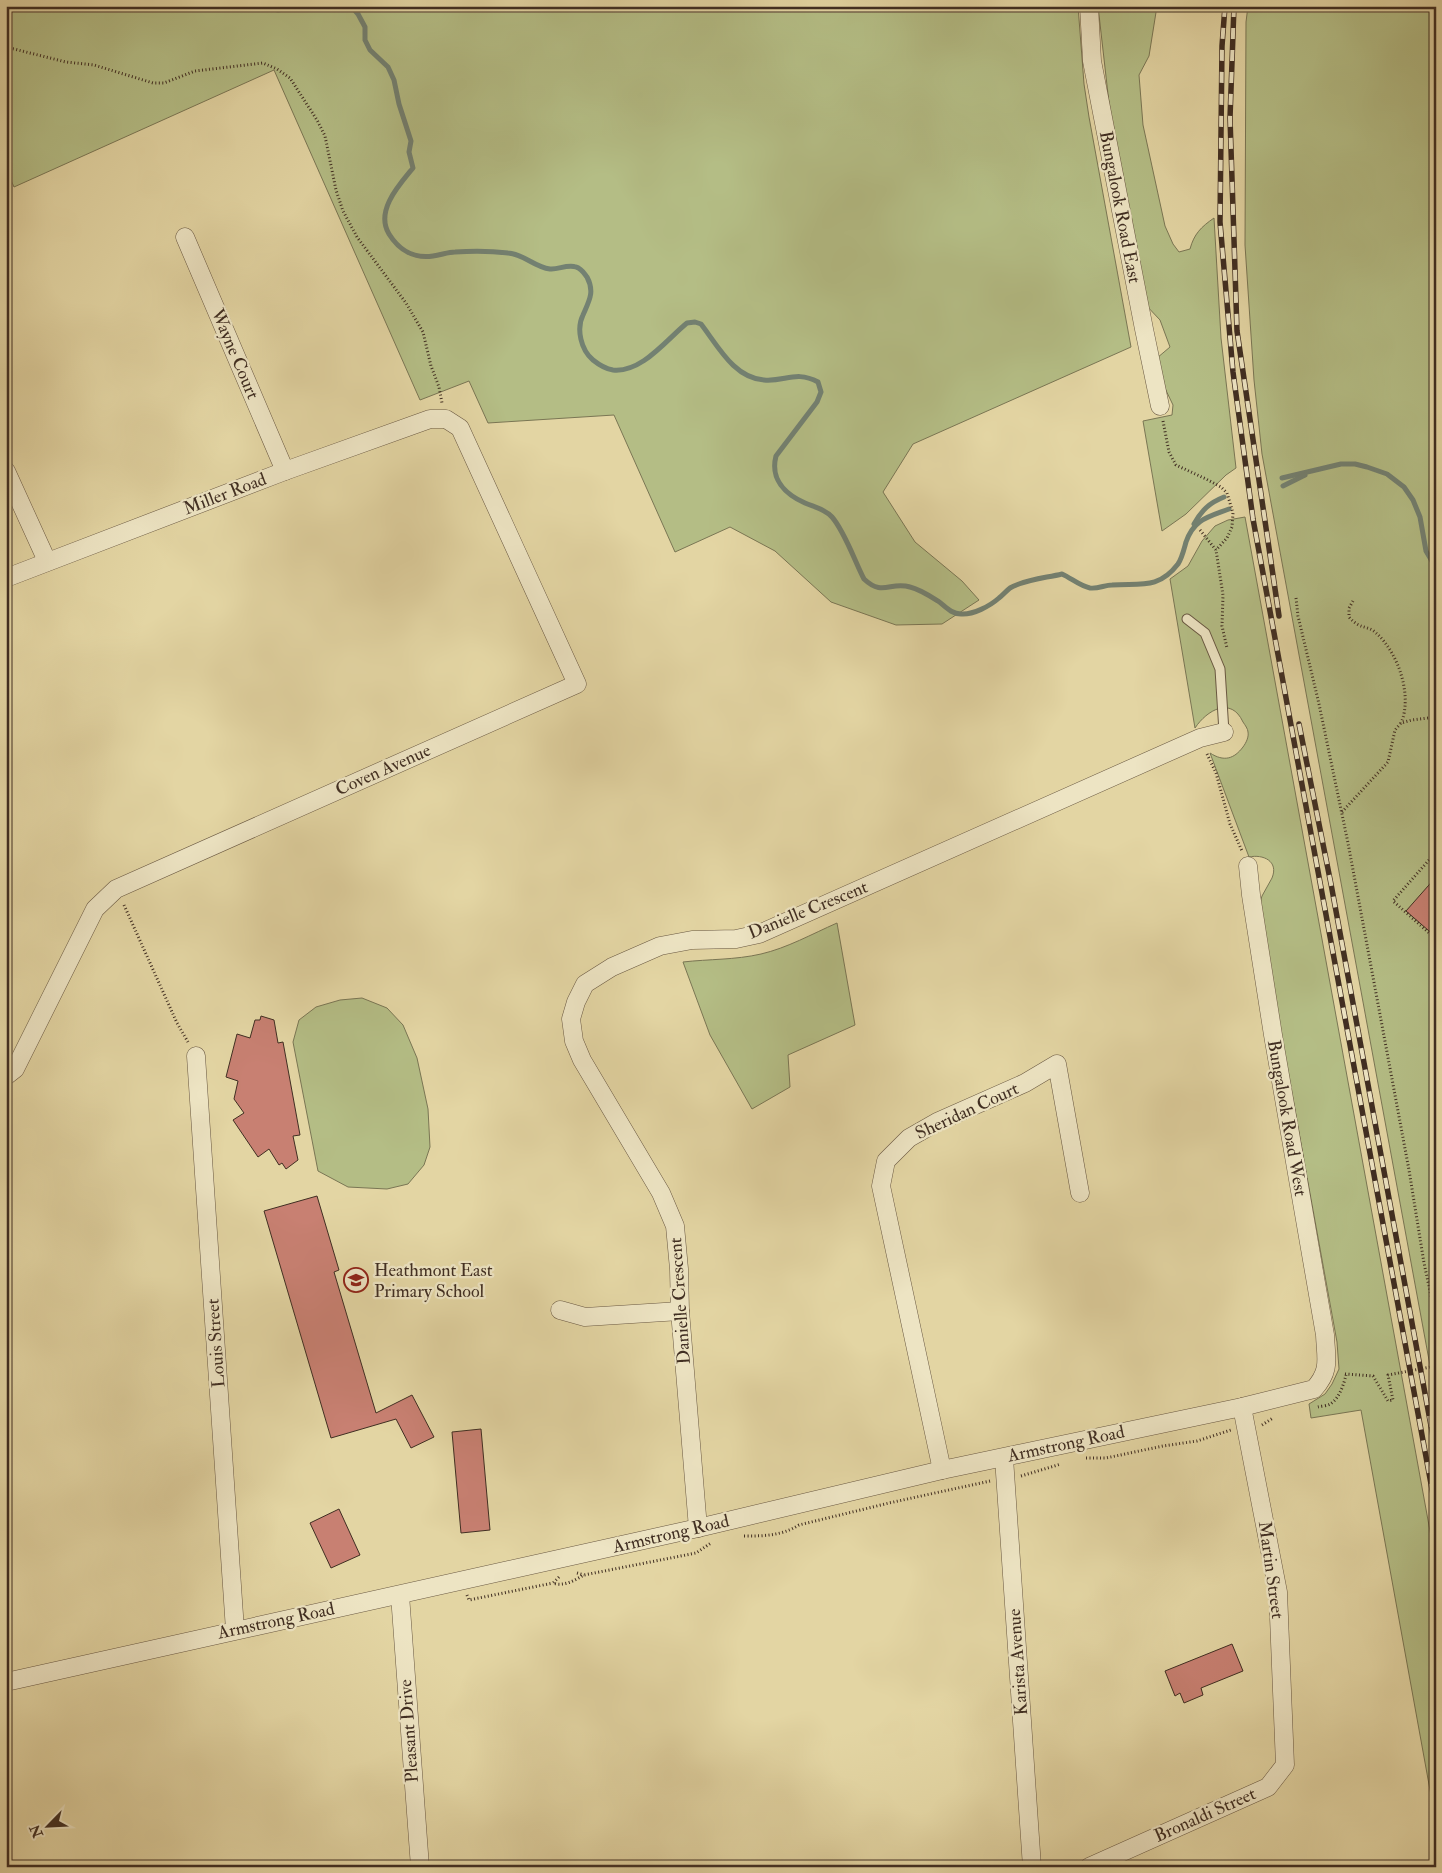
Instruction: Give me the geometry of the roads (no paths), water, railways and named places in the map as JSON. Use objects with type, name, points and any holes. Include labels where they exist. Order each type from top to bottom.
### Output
[{"type":"street","name":"Bungalook Road East","points":[[1089,6],[1092,61],[1160,406]]},
{"type":"street","name":"Wayne Court","points":[[185,237],[285,471]]},
{"type":"street","name":"Miller Road","points":[[6,578],[285,471],[430,419],[446,419]]},
{"type":"street","name":"Coven Avenue","points":[[6,1076],[15,1069],[95,909],[116,889],[577,684],[460,428],[446,419]]},
{"type":"street","points":[[6,471],[47,561]]},
{"type":"street","name":"Danielle Crescent","points":[[698,1528],[675,1226],[661,1193],[582,1060],[574,1041],[571,1019],[576,1002],[585,984],[612,967],[660,946],[692,940],[736,939],[759,934],[1200,738],[1224,732]]},
{"type":"street","name":"Bungalook Road West","points":[[1248,866],[1272,1035],[1325,1335],[1326,1370]]},
{"type":"street","name":"Louis Street","points":[[196,1056],[235,1630]]},
{"type":"street","name":"Sheridan Court","points":[[942,1470],[881,1186],[886,1161],[909,1138],[937,1122],[1025,1083],[1057,1064],[1080,1193]]},
{"type":"street","points":[[560,1310],[585,1317],[680,1310]]},
{"type":"street","name":"Armstrong Road","points":[[6,1682],[698,1528],[942,1470],[1242,1407],[1314,1389],[1322,1380],[1326,1370]]},
{"type":"street","name":"Martin Street","points":[[1242,1407],[1278,1592],[1284,1765]]},
{"type":"street","name":"Karista Avenue","points":[[1004,1458],[1032,1867]]},
{"type":"street","name":"Pleasant Drive","points":[[400,1595],[420,1867]]},
{"type":"street","name":"Bronaldi Street","points":[[1089,1867],[1268,1787],[1284,1765]]},
{"type":"lane","points":[[1187,620],[1205,633],[1220,669],[1224,732]]},
{"type":"waterway","points":[[260,6],[278,10],[297,6]]},
{"type":"waterway","points":[[351,6],[365,27],[365,40],[370,50],[388,67],[394,80],[399,104],[411,141],[409,152],[413,168],[390,199],[385,216],[385,225],[397,245],[413,255],[426,257],[450,252],[502,252],[514,254],[544,268],[556,269],[569,266],[579,268],[587,277],[591,287],[589,301],[581,321],[581,339],[589,356],[608,369],[624,369],[644,361],[687,323],[695,322],[701,324],[720,351],[735,367],[753,378],[771,380],[803,377],[818,382],[821,392],[817,402],[776,456],[775,472],[781,485],[791,495],[823,510],[832,517],[837,523],[864,579],[876,587],[903,586],[913,588],[935,599],[957,614],[966,614],[986,607],[1016,585],[1062,574],[1090,588],[1109,585],[1148,584],[1163,578],[1178,564],[1193,528],[1208,517],[1229,509]]},
{"type":"waterway","points":[[1282,478],[1341,464],[1355,464],[1387,474],[1404,487],[1413,500],[1420,517],[1426,551],[1436,568]]},
{"type":"waterway","points":[[1283,486],[1305,475]]},
{"type":"waterway","points":[[1194,524],[1206,507],[1224,497]]},
{"type":"railway","points":[[1225,6],[1222,46],[1220,222],[1233,372],[1253,519],[1436,1511]]},
{"type":"railway","points":[[1234,6],[1230,118],[1237,331],[1279,616]]},
{"type":"railway","points":[[1299,724],[1331,884],[1436,1453]]},
{"type":"place","name":"Heathmont East Primary School","points":[[356,1280]]}]
